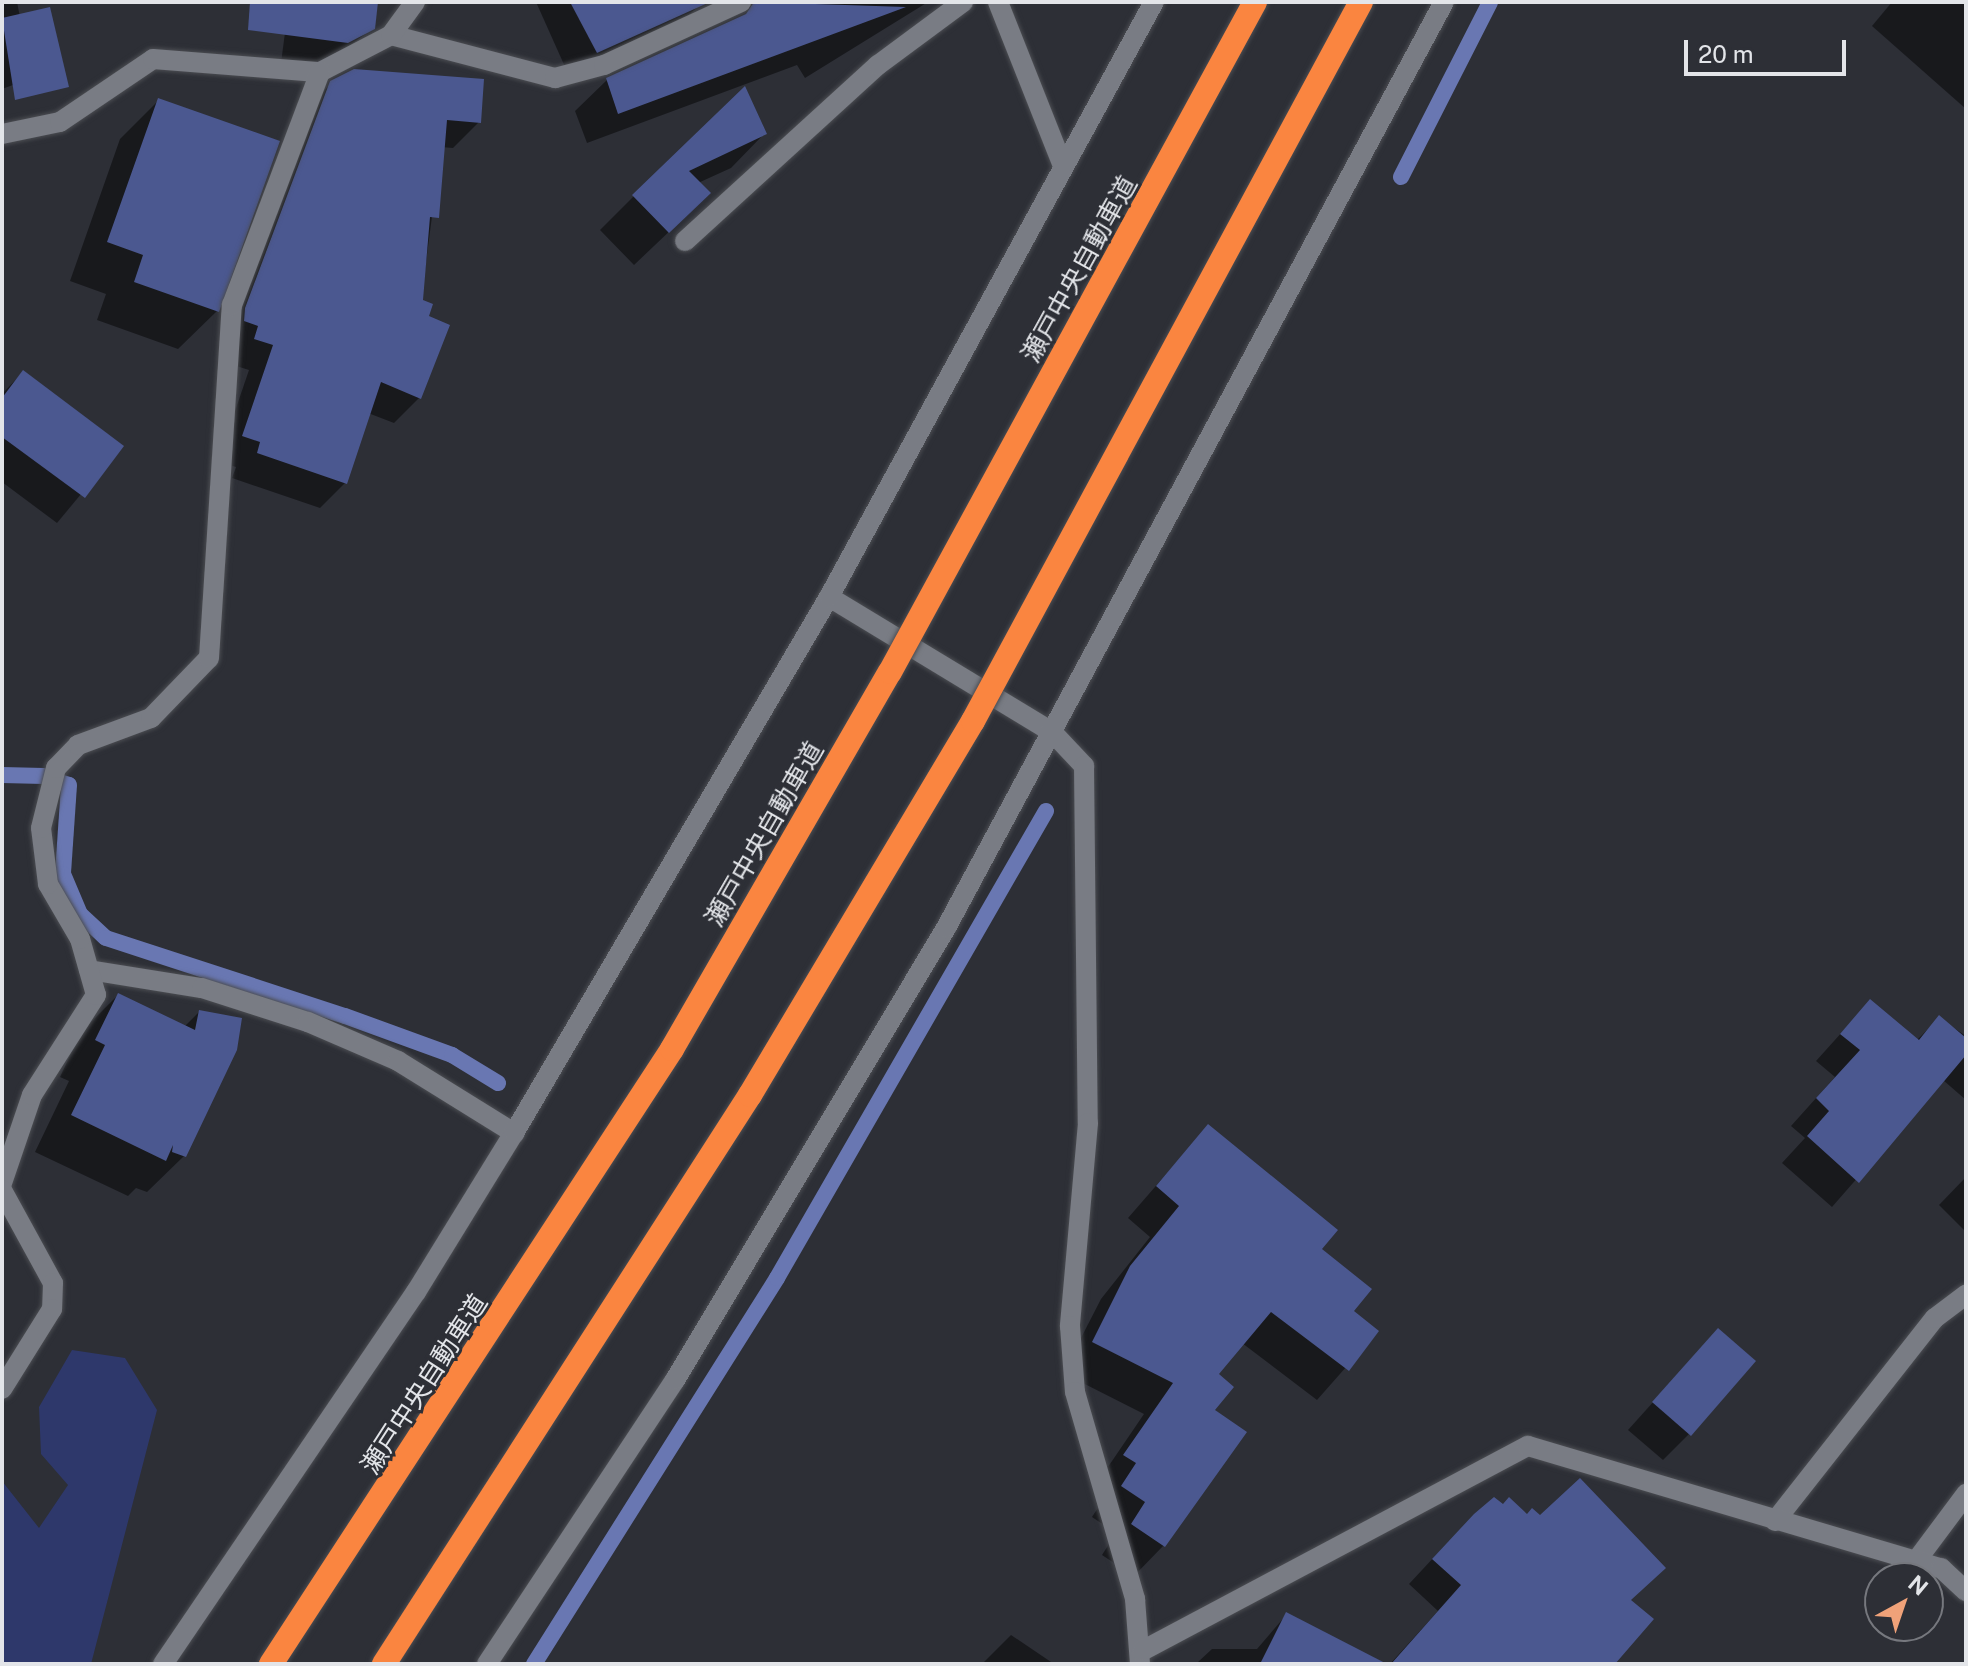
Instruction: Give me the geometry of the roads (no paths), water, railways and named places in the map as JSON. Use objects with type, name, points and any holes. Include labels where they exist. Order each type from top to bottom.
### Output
[{"type":"highway","name":"瀬戸中央自動車道","points":[[271,1664],[672,1049],[890,672],[1255,2]]},
{"type":"highway","points":[[384,1664],[750,1095],[973,721],[1361,2]]},
{"type":"street","points":[[2,134],[60,122],[153,59],[320,72],[391,35],[415,2]]},
{"type":"street","points":[[391,35],[555,78],[604,65],[741,2]]},
{"type":"street","points":[[685,241],[878,65],[963,2]]},
{"type":"street","points":[[998,2],[1063,166]]},
{"type":"street","points":[[163,1664],[416,1292],[514,1133],[829,597],[1154,2]]},
{"type":"street","points":[[487,1664],[683,1367],[946,928],[1444,2]]},
{"type":"street","points":[[2,1183],[32,1095],[96,995],[89,970],[48,884],[41,828],[52,783],[78,745],[151,718],[209,658],[232,305],[320,72]]},
{"type":"street","points":[[829,597],[1052,732],[1084,766],[1088,1123],[1070,1326],[1075,1392],[1135,1599],[1141,1658],[1528,1446],[1941,1568],[1966,1591]]},
{"type":"street","points":[[89,970],[202,988],[308,1022],[398,1061],[514,1133]]},
{"type":"street","points":[[2,1190],[53,1283],[52,1309],[2,1389]]},
{"type":"street","points":[[1775,1521],[1935,1318],[1966,1295]]},
{"type":"street","points":[[1916,1561],[1966,1494]]},
{"type":"waterway","points":[[1401,177],[1490,2]]},
{"type":"waterway","points":[[2,775],[44,776]]},
{"type":"waterway","points":[[63,783],[69,785],[63,874],[80,914],[106,938],[345,1016],[452,1055],[498,1083]]},
{"type":"waterway","points":[[534,1664],[777,1278],[1046,811]]}]
